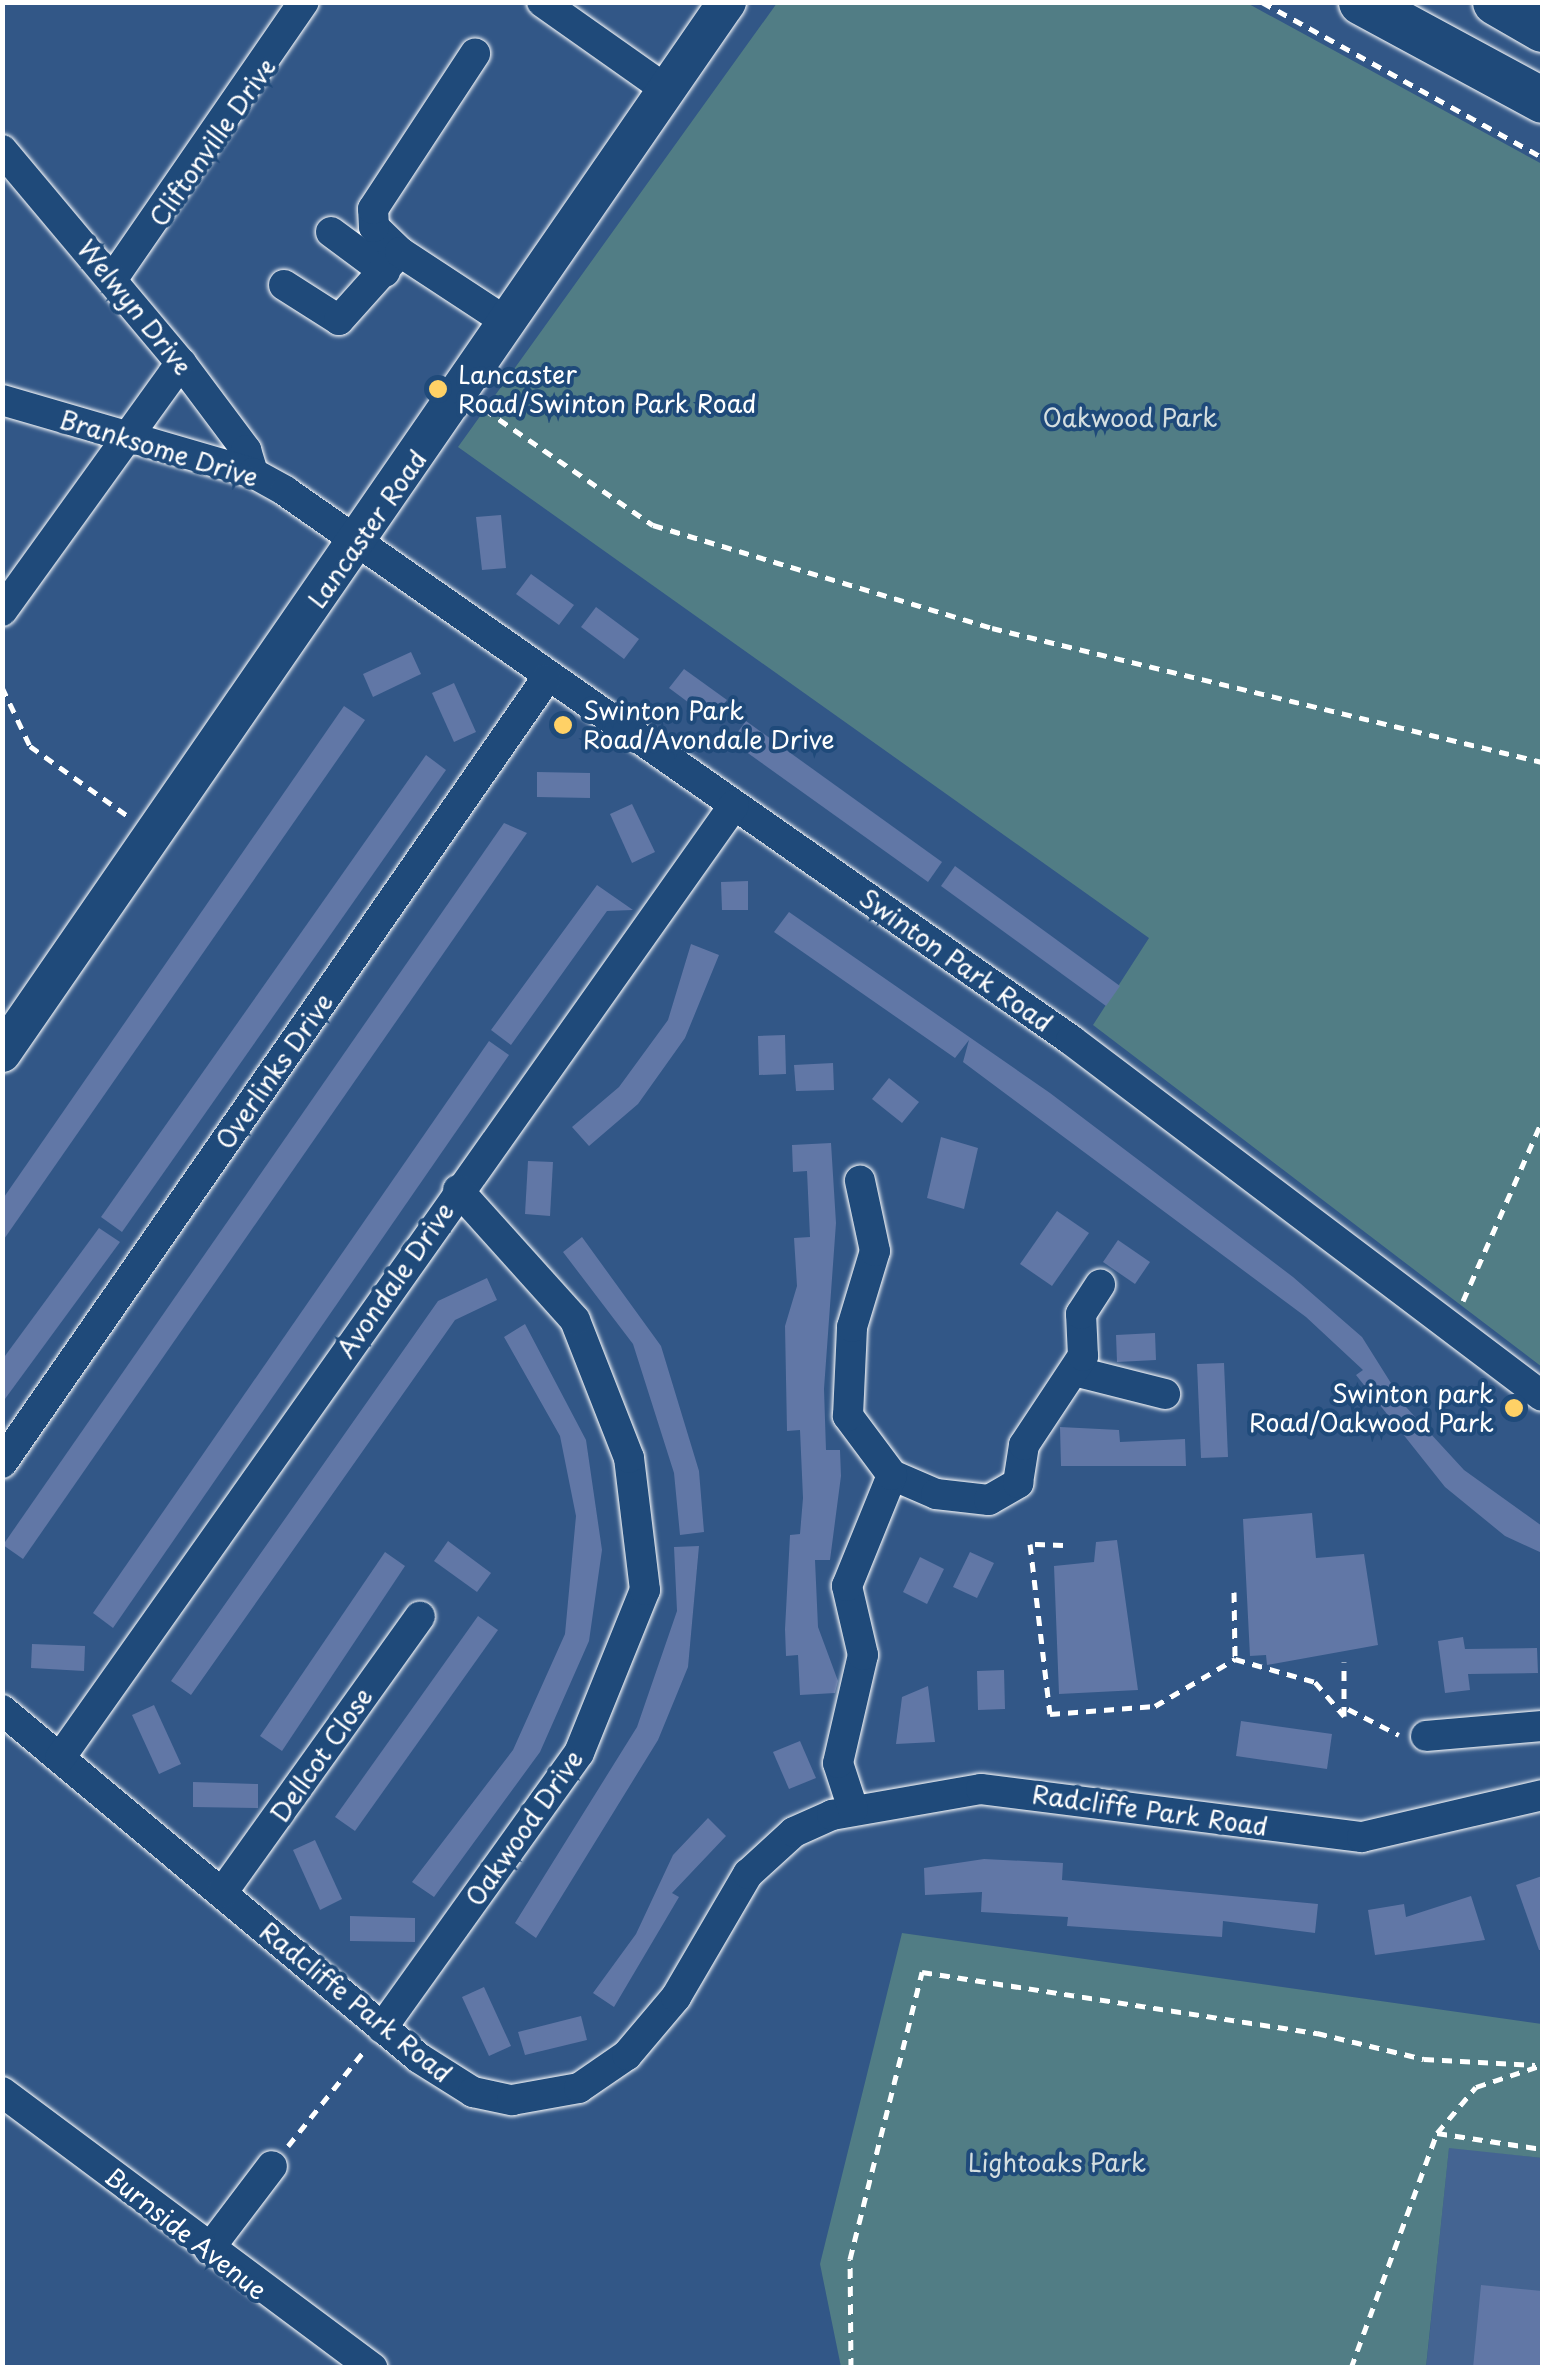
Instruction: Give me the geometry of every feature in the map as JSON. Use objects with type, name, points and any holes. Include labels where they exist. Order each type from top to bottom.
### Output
[{"type":"highway","points":[[1361,2],[1542,100]]},
{"type":"highway","points":[[1494,2],[1542,29]]},
{"type":"main road","name":"Lancaster Road","points":[[2,1053],[156,836],[462,392],[664,88],[727,2]]},
{"type":"street","name":"Cliftonville Drive","points":[[114,278],[304,2]]},
{"type":"street","points":[[542,2],[664,88]]},
{"type":"street","points":[[393,262],[374,227],[373,209],[475,54]]},
{"type":"street","name":"Welwyn Drive","points":[[2,150],[182,362],[253,472]]},
{"type":"street","points":[[332,232],[508,323]]},
{"type":"street","points":[[284,285],[340,320],[393,262]]},
{"type":"street","points":[[2,611],[182,362]]},
{"type":"street","name":"Branksome Drive","points":[[2,400],[253,472],[356,545]]},
{"type":"street","name":"Swinton Park Road","points":[[356,545],[734,805],[1454,1325],[1542,1396]]},
{"type":"street","name":"Overlinks Drive","points":[[2,1463],[546,678]]},
{"type":"street","name":"Avondale Drive","points":[[60,1758],[458,1190],[734,805]]},
{"type":"street","points":[[860,1181],[875,1251],[852,1328],[848,1416],[892,1475],[936,1494],[989,1500],[1018,1482],[1024,1445],[1074,1371],[1081,1314],[1100,1285]]},
{"type":"street","name":"Oakwood Drive","points":[[382,2028],[579,1752],[644,1590],[630,1458],[576,1320],[458,1190]]},
{"type":"street","points":[[1074,1371],[1165,1394]]},
{"type":"street","points":[[853,1809],[838,1763],[863,1655],[847,1586],[892,1475]]},
{"type":"street","name":"Dellcot Close","points":[[222,1894],[420,1616]]},
{"type":"street","name":"Radcliffe Park Road","points":[[2,1710],[382,2028],[455,2083],[492,2098],[535,2100],[579,2088],[663,2017],[761,1859],[794,1832],[853,1809],[981,1790],[1362,1837],[1542,1796]]},
{"type":"street","points":[[1426,1736],[1542,1726]]},
{"type":"street","name":"Burnside Avenue","points":[[2,2092],[208,2250],[372,2368]]},
{"type":"street","points":[[208,2250],[272,2166]]},
{"type":"path","points":[[1262,2],[1542,156]]},
{"type":"path","points":[[462,392],[654,525],[992,628],[1542,762]]},
{"type":"path","points":[[2,686],[30,746],[156,836]]},
{"type":"path","points":[[1454,1325],[1542,1121]]},
{"type":"path","points":[[1063,1545],[1030,1544],[1050,1714],[1155,1706],[1235,1659],[1314,1682],[1337,1713],[1347,1706]]},
{"type":"path","points":[[1234,1592],[1235,1659]]},
{"type":"path","points":[[1344,1662],[1347,1706]]},
{"type":"path","points":[[1347,1706],[1392,1735],[1426,1736]]},
{"type":"path","points":[[852,2368],[850,2259],[922,1972],[1317,2033],[1424,2059],[1539,2065]]},
{"type":"path","points":[[272,2166],[382,2028]]},
{"type":"path","points":[[1351,2368],[1437,2133],[1476,2086],[1539,2065]]},
{"type":"path","points":[[1437,2133],[1542,2150]]},
{"type":"shaded area","points":[[1449,2147],[1542,2158],[1542,2367],[1426,2368]]},
{"type":"green space","name":"Oakwood Park","points":[[777,3],[1247,3],[1542,164],[1542,1367],[1093,1025],[1149,938],[458,447]]},
{"type":"green space","name":"Lightoaks Park","points":[[902,1933],[1542,2024],[1542,2158],[1449,2148],[1426,2367],[841,2367],[820,2264]]},
{"type":"building","points":[[501,515],[506,568],[482,570],[476,517]]},
{"type":"building","points":[[531,574],[574,605],[559,625],[516,594]]},
{"type":"building","points":[[596,607],[639,639],[624,659],[581,627]]},
{"type":"building","points":[[411,652],[421,674],[373,697],[363,674]]},
{"type":"building","points":[[684,669],[727,700],[712,720],[669,688]]},
{"type":"building","points":[[454,683],[476,732],[454,742],[432,693]]},
{"type":"building","points":[[344,706],[365,720],[2,1242],[2,1200]]},
{"type":"building","points":[[746,721],[942,862],[928,882],[731,741]]},
{"type":"building","points":[[426,755],[446,770],[122,1232],[101,1217]]},
{"type":"building","points":[[537,772],[590,773],[590,798],[537,797]]},
{"type":"building","points":[[632,804],[655,852],[632,863],[610,814]]},
{"type":"building","points":[[504,823],[527,833],[23,1559],[3,1545]]},
{"type":"building","points":[[955,866],[1120,986],[1106,1006],[941,886]]},
{"type":"building","points":[[748,881],[748,910],[722,910],[721,882]]},
{"type":"building","points":[[597,885],[633,910],[607,911],[511,1045],[491,1030]]},
{"type":"building","points":[[789,912],[1050,1093],[1293,1277],[1362,1337],[1406,1407],[1464,1470],[1542,1526],[1542,1553],[1505,1536],[1445,1487],[1356,1375],[1363,1370],[1306,1317],[963,1062],[969,1040],[955,1058],[774,932]]},
{"type":"building","points":[[691,944],[719,955],[685,1038],[638,1104],[589,1146],[572,1127],[619,1087],[668,1020]]},
{"type":"building","points":[[785,1035],[786,1074],[759,1075],[758,1036]]},
{"type":"building","points":[[489,1041],[509,1055],[113,1628],[93,1613]]},
{"type":"building","points":[[833,1063],[834,1090],[796,1091],[794,1065]]},
{"type":"building","points":[[889,1078],[919,1102],[902,1123],[872,1099]]},
{"type":"building","points":[[941,1137],[978,1148],[964,1209],[927,1198]]},
{"type":"building","points":[[831,1143],[836,1223],[824,1389],[826,1450],[840,1450],[841,1476],[830,1560],[815,1560],[818,1627],[838,1681],[835,1693],[800,1695],[798,1655],[786,1656],[790,1535],[800,1534],[803,1498],[800,1430],[787,1431],[785,1326],[797,1286],[794,1238],[810,1237],[807,1171],[793,1172],[792,1145]]},
{"type":"building","points":[[528,1161],[553,1162],[550,1216],[525,1214]]},
{"type":"building","points":[[1057,1211],[1089,1233],[1052,1286],[1020,1264]]},
{"type":"building","points":[[99,1228],[120,1242],[2,1403],[2,1360]]},
{"type":"building","points":[[582,1237],[661,1346],[699,1471],[704,1532],[680,1535],[674,1473],[633,1344],[563,1252]]},
{"type":"building","points":[[1118,1240],[1150,1262],[1135,1284],[1103,1262]]},
{"type":"building","points":[[487,1278],[497,1300],[455,1320],[191,1695],[171,1681],[438,1301]]},
{"type":"building","points":[[525,1324],[586,1440],[602,1550],[589,1641],[540,1752],[434,1897],[412,1882],[513,1750],[565,1634],[576,1516],[560,1436],[504,1337]]},
{"type":"building","points":[[1155,1333],[1156,1360],[1117,1362],[1116,1335]]},
{"type":"building","points":[[1224,1363],[1228,1457],[1201,1458],[1197,1364]]},
{"type":"building","points":[[1060,1427],[1119,1430],[1120,1442],[1185,1439],[1186,1466],[1061,1466]]},
{"type":"building","points":[[1312,1513],[1316,1558],[1364,1554],[1378,1645],[1267,1665],[1266,1655],[1250,1656],[1243,1519]]},
{"type":"building","points":[[1117,1540],[1138,1690],[1059,1694],[1054,1566],[1094,1562],[1096,1542]]},
{"type":"building","points":[[448,1541],[491,1573],[477,1592],[434,1561]]},
{"type":"building","points":[[699,1546],[688,1667],[658,1740],[536,1938],[515,1923],[637,1727],[677,1611],[674,1547]]},
{"type":"building","points":[[385,1552],[405,1566],[282,1751],[260,1736]]},
{"type":"building","points":[[970,1552],[994,1563],[977,1598],[953,1587]]},
{"type":"building","points":[[920,1557],[944,1569],[927,1604],[903,1592]]},
{"type":"building","points":[[478,1616],[498,1630],[355,1831],[335,1817]]},
{"type":"building","points":[[1463,1637],[1465,1649],[1537,1648],[1538,1673],[1468,1674],[1470,1690],[1445,1693],[1438,1641]]},
{"type":"building","points":[[32,1644],[85,1646],[84,1671],[31,1668]]},
{"type":"building","points":[[1004,1670],[1005,1709],[978,1710],[977,1671]]},
{"type":"building","points":[[928,1686],[935,1742],[896,1744],[902,1697]]},
{"type":"building","points":[[154,1705],[181,1764],[159,1774],[132,1715]]},
{"type":"building","points":[[1241,1721],[1332,1734],[1327,1769],[1236,1756]]},
{"type":"building","points":[[800,1741],[816,1778],[789,1789],[773,1752]]},
{"type":"building","points":[[193,1782],[258,1784],[258,1808],[193,1807]]},
{"type":"building","points":[[708,1818],[726,1836],[672,1893],[679,1897],[614,2007],[593,1993],[636,1934],[673,1855]]},
{"type":"building","points":[[315,1840],[342,1899],[320,1910],[293,1850]]},
{"type":"building","points":[[984,1859],[1063,1863],[1062,1880],[1318,1904],[1315,1933],[1223,1921],[1222,1937],[1067,1926],[1068,1917],[981,1912],[982,1892],[925,1895],[924,1868]]},
{"type":"building","points":[[1542,1876],[1542,1950],[1539,1950],[1516,1885]]},
{"type":"building","points":[[1471,1896],[1485,1940],[1375,1955],[1368,1910],[1404,1904],[1406,1917]]},
{"type":"building","points":[[350,1916],[415,1918],[415,1942],[350,1941]]},
{"type":"building","points":[[484,1987],[511,2046],[489,2056],[462,1997]]},
{"type":"building","points":[[581,2016],[587,2040],[525,2055],[518,2032]]},
{"type":"building","points":[[1481,2285],[1542,2291],[1542,2368],[1473,2368]]},
{"type":"place","name":"Lancaster Road/Swinton Park Road","points":[[438,389]]},
{"type":"place","name":"Swinton Park Road/Avondale Drive","points":[[563,725]]},
{"type":"place","name":"Swinton park Road/Oakwood Park","points":[[1514,1408]]}]
